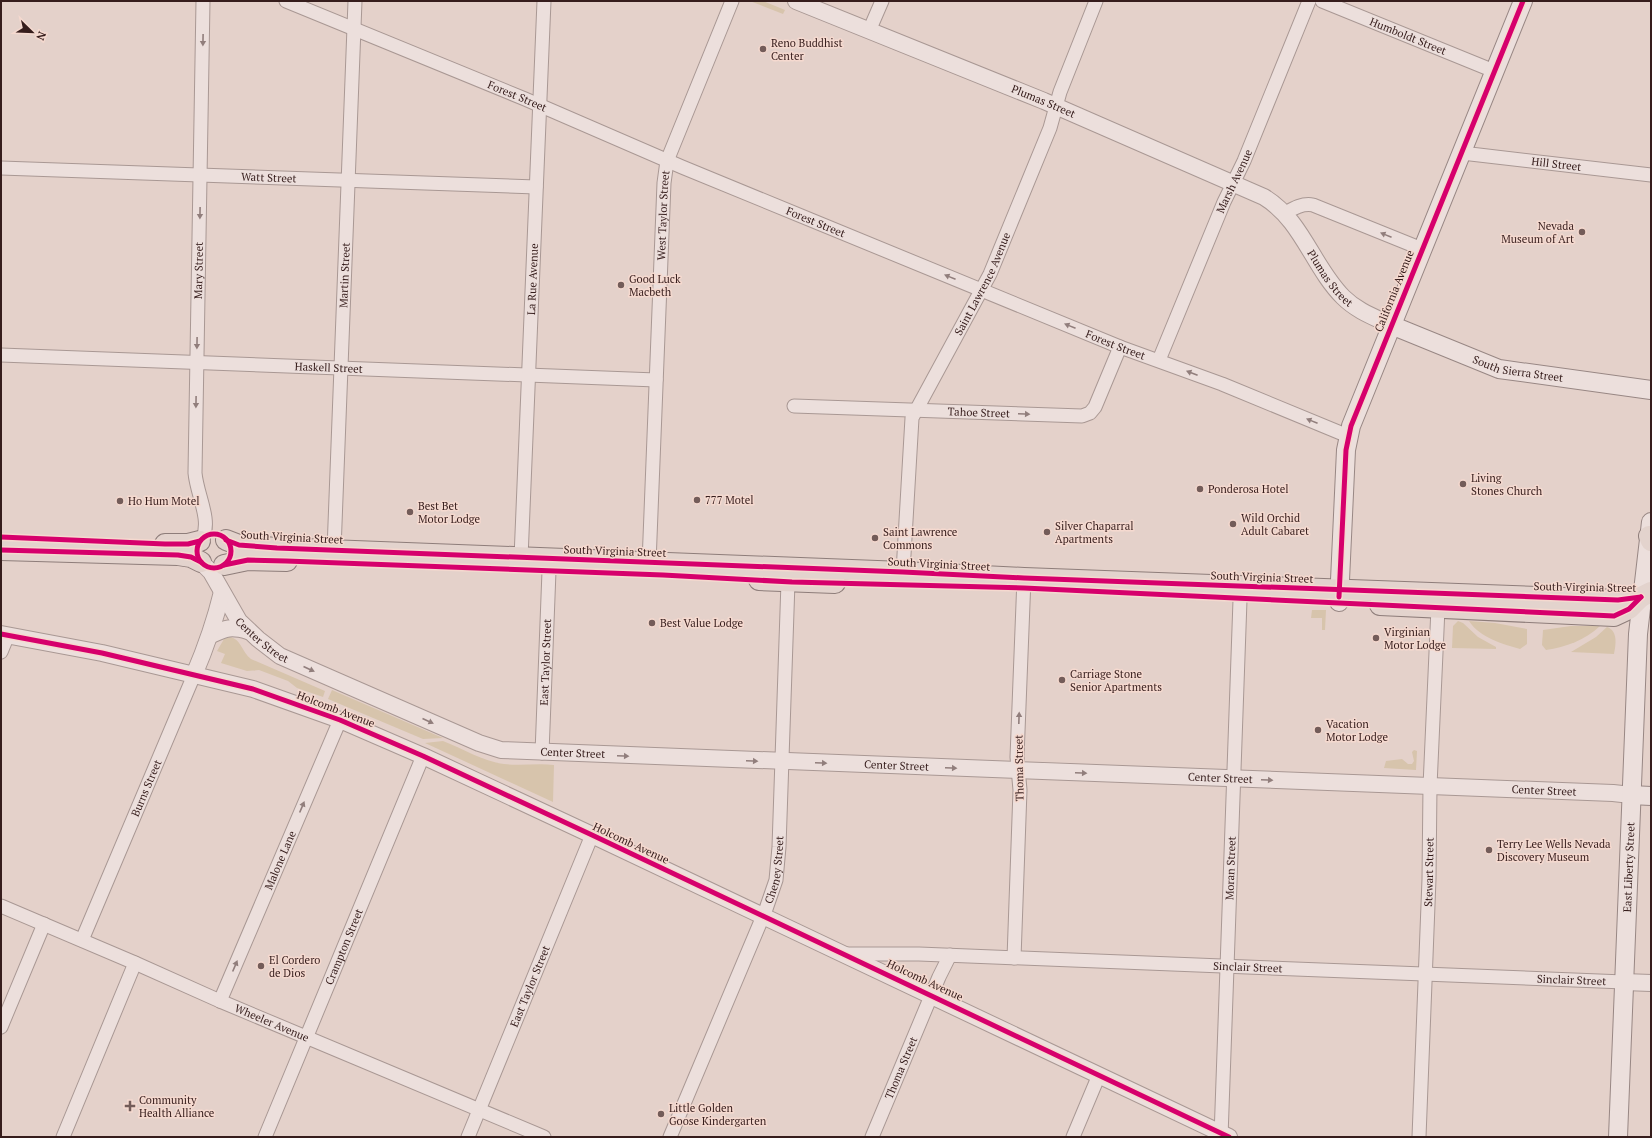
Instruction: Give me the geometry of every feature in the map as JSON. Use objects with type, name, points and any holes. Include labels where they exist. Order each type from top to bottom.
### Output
[{"type":"main road","name":"California Avenue","points":[[1339,596],[1346,450],[1348,436],[1356,412],[1391,325],[1523,1]]},
{"type":"main road","name":"South Sierra Street","points":[[1391,325],[1499,369],[1651,390]]},
{"type":"main road","name":"East Liberty Street","points":[[1618,1137],[1638,634],[1646,594],[1650,533]]},
{"type":"main road","points":[[1,537],[188,544],[215,534],[226,540],[231,548],[229,559],[210,564],[197,552],[202,539]]},
{"type":"main road","name":"South Virginia Street","points":[[226,540],[239,545],[521,558],[788,582]]},
{"type":"main road","name":"South Virginia Street","points":[[1,550],[179,556],[210,564],[266,560],[549,571],[642,568],[1024,583],[1339,596],[1438,608],[1614,616],[1629,609],[1646,594]]},
{"type":"main road","name":"South Virginia Street","points":[[845,576],[903,572],[1240,600],[1339,596],[1506,596],[1618,600],[1646,594]]},
{"type":"main road","points":[[788,582],[790,577],[794,575],[845,576]]},
{"type":"main road","points":[[1438,608],[1440,603],[1446,601],[1486,602],[1506,596]]},
{"type":"main road","name":"Center Street","points":[[1631,795],[1651,796]]},
{"type":"street","name":"Mary Street","points":[[202,539],[207,525],[196,487],[195,473],[203,1]]},
{"type":"street","name":"Forest Street","points":[[286,1],[667,161],[1120,346],[1159,360],[1348,436]]},
{"type":"street","name":"Martin Street","points":[[334,550],[355,1]]},
{"type":"street","name":"La Rue Avenue","points":[[521,558],[544,1]]},
{"type":"street","name":"West Taylor Street","points":[[642,568],[656,380],[664,183],[667,161],[732,1]]},
{"type":"street","name":"Plumas Street","points":[[796,1],[1056,106],[1234,182],[1268,199],[1285,214],[1333,285],[1344,298],[1366,314],[1391,325]]},
{"type":"street","points":[[869,31],[882,1]]},
{"type":"street","name":"Saint Lawrence Avenue","points":[[903,572],[910,424],[915,410],[990,274],[1050,128],[1060,92],[1096,1]]},
{"type":"street","name":"Marsh Avenue","points":[[1159,360],[1244,161],[1309,1]]},
{"type":"street","name":"Humboldt Street","points":[[1322,1],[1494,71]]},
{"type":"street","name":"Hill Street","points":[[1462,153],[1651,175]]},
{"type":"street","name":"Watt Street","points":[[1,168],[536,187]]},
{"type":"street","points":[[1285,214],[1295,207],[1307,204],[1314,205],[1422,249]]},
{"type":"street","name":"Tahoe Street","points":[[794,406],[1084,416],[1090,413],[1095,407],[1120,346]]},
{"type":"street","name":"Haskell Street","points":[[1,355],[656,380]]},
{"type":"street","name":"Center Street","points":[[210,564],[222,592],[234,614],[248,631],[268,648],[290,661],[479,743],[501,750],[542,753],[1233,778],[1613,793],[1631,795]]},
{"type":"street","name":"East Taylor Street","points":[[542,753],[549,571]]},
{"type":"street","name":"Cheney Street","points":[[670,1137],[763,916],[773,891],[778,868],[788,582]]},
{"type":"street","name":"Thoma Street","points":[[1014,958],[1020,790],[1017,757],[1024,583]]},
{"type":"street","name":"Burns Street","points":[[82,940],[211,635],[212,624],[222,592]]},
{"type":"street","name":"Moran Street","points":[[1224,1136],[1233,778],[1240,600]]},
{"type":"street","name":"Stewart Street","points":[[1420,1137],[1426,974],[1430,786],[1438,608]]},
{"type":"street","points":[[211,635],[225,628],[240,628],[248,631]]},
{"type":"street","points":[[1,652],[4,635]]},
{"type":"street","name":"Holcomb Avenue","points":[[4,635],[102,652],[253,689],[340,720],[423,756],[931,994],[1224,1136]]},
{"type":"street","name":"Malone Lane","points":[[220,1001],[340,720]]},
{"type":"street","name":"Crampton Street","points":[[265,1137],[423,756]]},
{"type":"street","name":"East Taylor Street","points":[[468,1137],[592,835]]},
{"type":"street","name":"Wheeler Avenue","points":[[1,906],[306,1038],[544,1137]]},
{"type":"street","points":[[1,1027],[44,924]]},
{"type":"street","name":"Sinclair Street","points":[[845,954],[950,955],[1651,983]]},
{"type":"street","name":"Thoma Street","points":[[872,1137],[931,994],[950,955]]},
{"type":"street","points":[[63,1137],[135,963]]},
{"type":"street","points":[[1073,1137],[1099,1075]]},
{"type":"shaded area","points":[[750,1],[763,1],[785,10],[783,14]]},
{"type":"shaded area","points":[[1312,610],[1326,610],[1325,630],[1322,630],[1322,618],[1311,618]]},
{"type":"shaded area","points":[[1458,621],[1463,623],[1478,637],[1496,647],[1496,649],[1452,648],[1453,626]]},
{"type":"shaded area","points":[[1469,621],[1495,623],[1527,629],[1527,644],[1520,649],[1492,640],[1479,632]]},
{"type":"shaded area","points":[[1571,626],[1600,626],[1582,639],[1568,645],[1546,650],[1542,645],[1543,630]]},
{"type":"shaded area","points":[[1607,627],[1611,629],[1615,635],[1616,642],[1614,654],[1571,652],[1596,637]]},
{"type":"shaded area","points":[[230,637],[237,640],[245,653],[251,659],[325,691],[323,697],[297,688],[288,681],[259,670],[247,671],[221,663],[225,654],[217,651],[224,639]]},
{"type":"shaded area","points":[[332,690],[443,738],[423,739],[328,699]]},
{"type":"shaded area","points":[[443,741],[481,758],[504,764],[554,765],[553,802],[425,743]]},
{"type":"shaded area","points":[[1414,750],[1417,751],[1416,770],[1384,768],[1386,761],[1402,759],[1408,764],[1412,764],[1414,761],[1412,752]]},
{"type":"cycle path","points":[[1339,597],[1346,450],[1351,426],[1523,1]]},
{"type":"cycle path","points":[[217,534],[226,539],[230,544],[231,551],[230,558],[226,563],[221,567],[211,568],[207,567],[198,558],[197,548],[198,544],[207,535],[217,534]]},
{"type":"cycle path","points":[[1,537],[165,544],[188,544],[200,541]]},
{"type":"cycle path","points":[[226,540],[239,545],[277,548],[1618,600],[1641,597]]},
{"type":"cycle path","points":[[1,550],[178,555],[191,557],[201,562]]},
{"type":"cycle path","points":[[224,565],[248,560],[286,561],[663,575],[792,582],[1024,588],[1614,616],[1629,609],[1641,597]]},
{"type":"cycle path","points":[[1,634],[102,653],[253,689],[340,720],[423,756],[592,835],[1229,1137]]},
{"type":"place","name":"Reno Buddhist Center","points":[[763,49]]},
{"type":"place","name":"Nevada Museum of Art","points":[[1582,232]]},
{"type":"place","name":"Good Luck Macbeth","points":[[621,285]]},
{"type":"place","name":"Living Stones Church","points":[[1463,484]]},
{"type":"place","name":"Ponderosa Hotel","points":[[1200,489]]},
{"type":"place","name":"777 Motel","points":[[697,500]]},
{"type":"place","name":"Ho Hum Motel","points":[[120,501]]},
{"type":"place","name":"Best Bet Motor Lodge","points":[[410,512]]},
{"type":"place","name":"Wild Orchid Adult Cabaret","points":[[1233,524]]},
{"type":"place","name":"Silver Chaparral Apartments","points":[[1047,532]]},
{"type":"place","name":"Saint Lawrence Commons","points":[[875,538]]},
{"type":"place","name":"Best Value Lodge","points":[[652,623]]},
{"type":"place","name":"Virginian Motor Lodge","points":[[1376,638]]},
{"type":"place","name":"Carriage Stone Senior Apartments","points":[[1062,680]]},
{"type":"place","name":"Vacation Motor Lodge","points":[[1318,730]]},
{"type":"place","name":"Terry Lee Wells Nevada Discovery Museum","points":[[1489,850]]},
{"type":"place","name":"El Cordero de Dios","points":[[261,966]]},
{"type":"place","name":"Community Health Alliance","points":[[130,1106]]},
{"type":"place","name":"Little Golden Goose Kindergarten","points":[[661,1114]]}]
